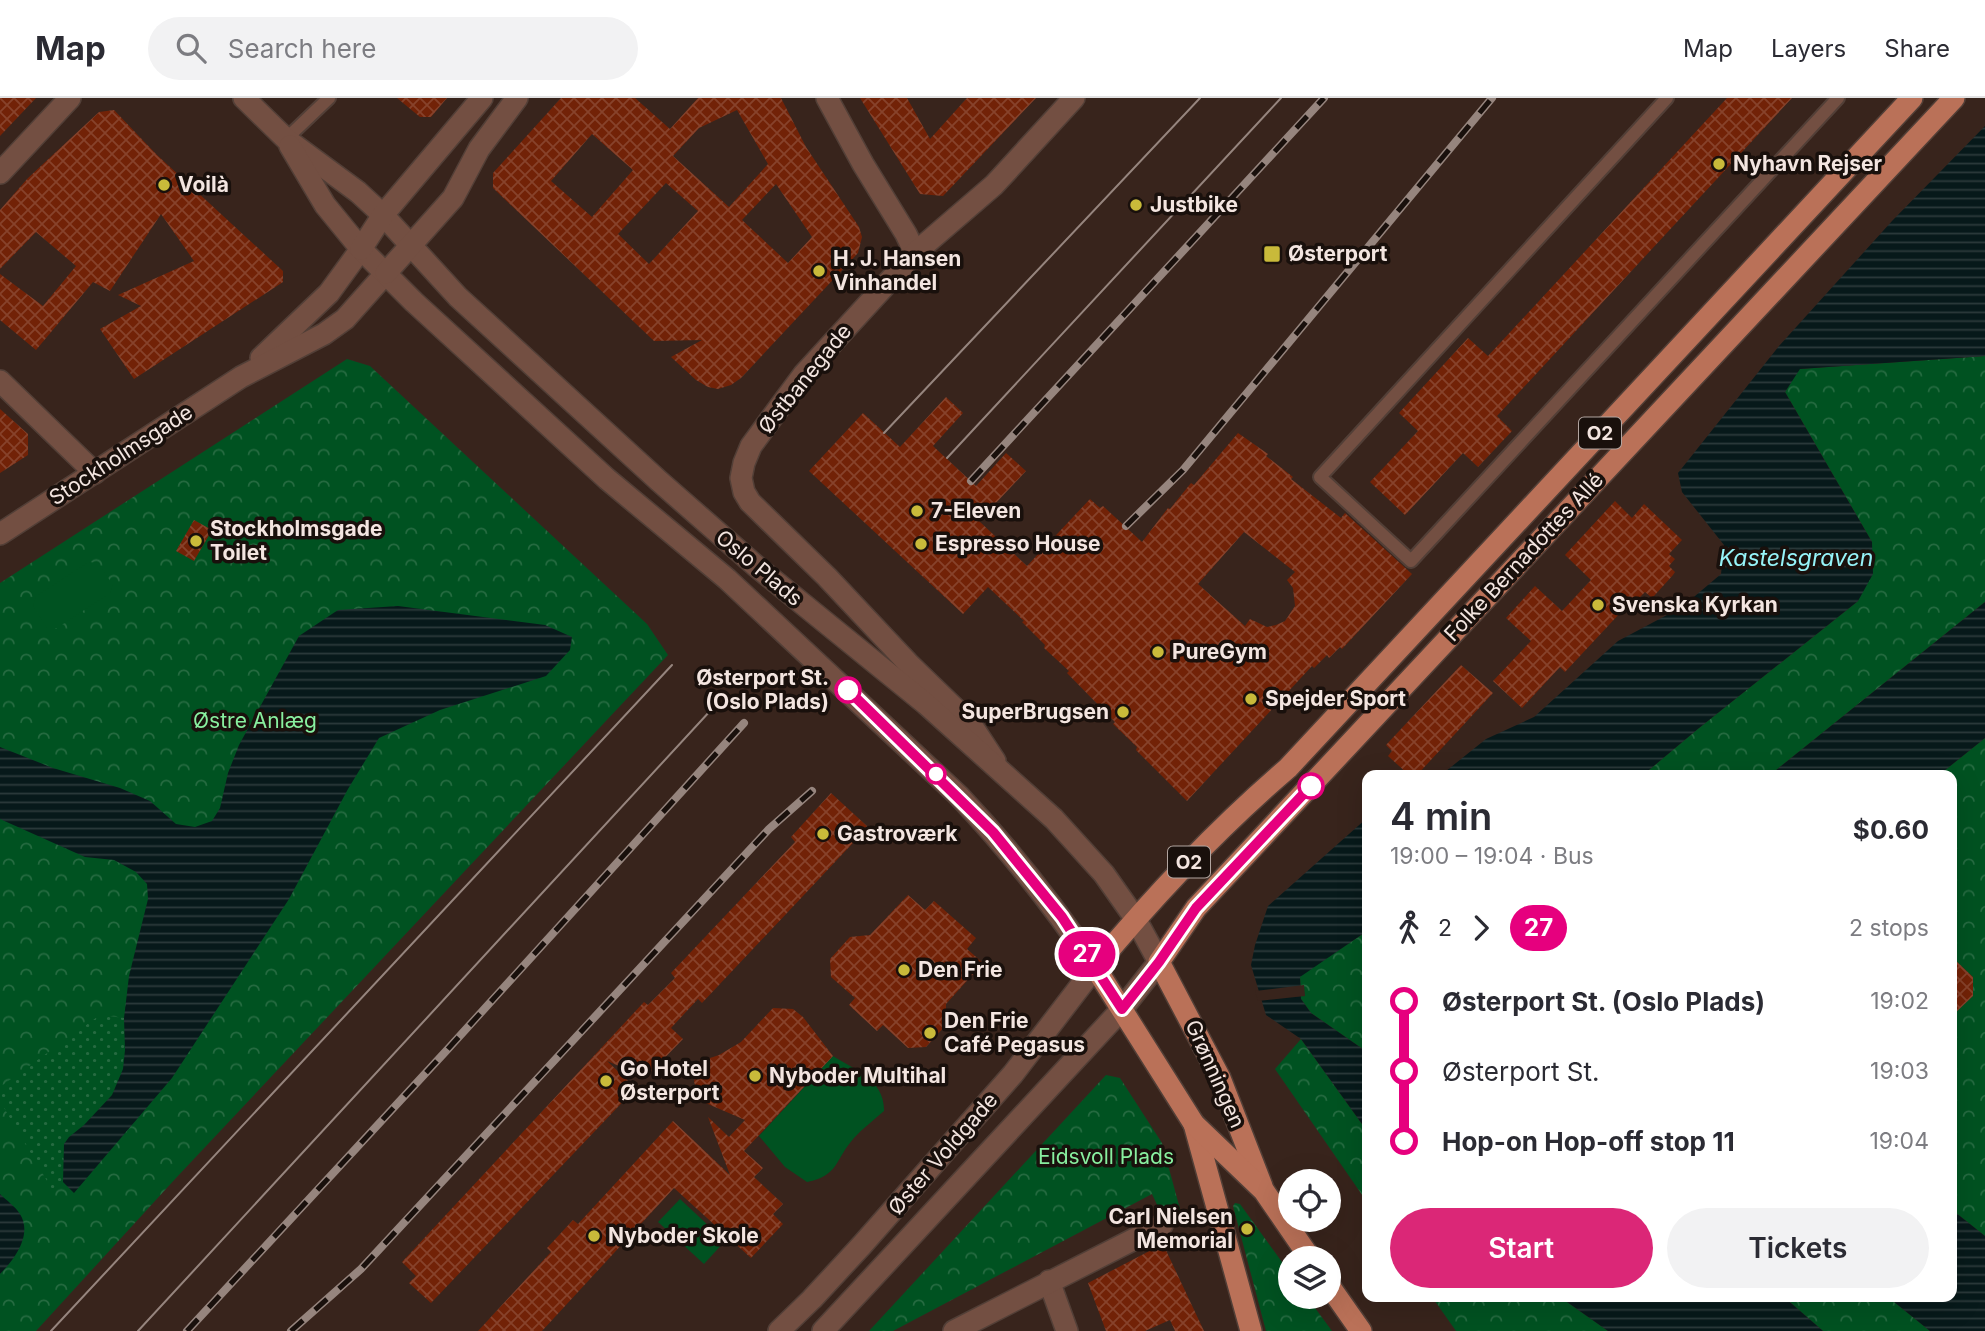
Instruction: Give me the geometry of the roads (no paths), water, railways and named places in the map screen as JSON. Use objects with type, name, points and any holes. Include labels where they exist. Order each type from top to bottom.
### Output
[{"type":"main road","name":"Folke Bernadottes Allé","points":[[1135,918],[1243,807],[1288,768],[1912,98]]},
{"type":"main road","name":"Folke Bernadottes Allé","points":[[1159,962],[1196,908],[1954,98]]},
{"type":"main road","name":"O2","points":[[1095,967],[1135,918]]},
{"type":"main road","name":"Grønningen","points":[[1159,962],[1220,1078],[1264,1191]]},
{"type":"main road","name":"Grønningen","points":[[1095,967],[1194,1124],[1264,1191],[1302,1246]]},
{"type":"main road","points":[[1194,1124],[1251,1331]]},
{"type":"main road","points":[[1341,1303],[1361,1331]]},
{"type":"street","points":[[0,173],[70,98]]},
{"type":"street","points":[[244,98],[286,139]]},
{"type":"street","name":"Stockholmsgade","points":[[241,377],[329,293],[383,215],[482,98]]},
{"type":"street","name":"Stockholmsgade","points":[[0,534],[241,377],[324,334],[345,319],[453,198],[479,149],[517,98]]},
{"type":"street","points":[[827,98],[915,253]]},
{"type":"street","name":"Østbanegade","points":[[1001,771],[970,723],[750,502],[744,492],[741,478],[751,446],[804,374],[915,253],[994,185],[1074,98]]},
{"type":"street","name":"Oslo Plads","points":[[286,139],[358,192],[383,215],[458,297],[659,481],[756,566],[926,704],[1054,819],[1104,874],[1135,918],[1159,962]]},
{"type":"street","name":"Oslo Plads","points":[[286,139],[325,205],[361,249],[414,302],[607,479],[727,579],[941,779],[1008,850],[1062,917],[1095,967]]},
{"type":"street","points":[[0,381],[95,473]]},
{"type":"street","name":"Øster Voldgade","points":[[823,1331],[1122,1009],[1159,962]]},
{"type":"street","name":"Øster Voldgade","points":[[779,1331],[858,1250],[1013,1074],[1095,967]]},
{"type":"street","points":[[954,1331],[1162,1225]]},
{"type":"street","points":[[1049,1281],[1067,1331]]},
{"type":"lane","points":[[286,139],[329,98]]},
{"type":"lane","points":[[1667,98],[1320,477],[1411,561],[1839,98]]},
{"type":"water","name":"Kastelsgraven","points":[[1985,126],[1985,356],[1800,369],[1785,392],[1872,542],[1873,574],[1858,601],[1649,770],[1447,770],[1486,739],[1534,717],[1618,641],[1682,607],[1721,574],[1724,545],[1682,492],[1678,473],[1779,346],[1892,221]]},
{"type":"water","points":[[1985,602],[1985,738],[1945,770],[1776,770]]},
{"type":"water","points":[[398,606],[545,625],[572,637],[570,650],[546,676],[440,710],[379,738],[348,789],[289,899],[172,1078],[74,1193],[63,1182],[64,1144],[112,1095],[123,1069],[124,1018],[129,976],[148,899],[147,884],[136,872],[114,860],[85,857],[0,819],[0,747],[150,801],[176,824],[195,827],[212,821],[220,808],[228,773],[239,745],[299,636],[338,610]]},
{"type":"water","points":[[1362,822],[1362,934],[1300,977],[1301,999],[1311,1013],[1362,1049],[1362,1124],[1301,1039],[1266,1015],[1251,965],[1268,906]]},
{"type":"water","points":[[0,1194],[20,1214],[24,1230],[20,1247],[0,1274]]},
{"type":"water","points":[[1957,1214],[1985,1236],[1985,1331],[1930,1331],[1894,1302],[1957,1302]]},
{"type":"water","points":[[1567,1302],[1790,1302],[1823,1331],[1608,1331]]},
{"type":"tram line","points":[[884,433],[1200,98]]},
{"type":"tram line","points":[[947,458],[1281,98]]},
{"type":"tram line","points":[[51,1331],[672,665]]},
{"type":"tram line","points":[[138,1331],[711,710]]},
{"type":"railway","points":[[971,481],[1324,98]]},
{"type":"railway","points":[[1126,526],[1183,470],[1492,98]]},
{"type":"railway","points":[[187,1331],[744,723]]},
{"type":"railway","points":[[291,1331],[361,1269],[769,829],[812,791]]},
{"type":"place","name":"Nyhavn Rejser","points":[[1719,164]]},
{"type":"place","name":"Voilà","points":[[164,185]]},
{"type":"place","name":"Justbike","points":[[1136,205]]},
{"type":"place","name":"Østerport","points":[[1272,254]]},
{"type":"place","name":"H. J. Hansen Vinhandel","points":[[819,271]]},
{"type":"place","name":"7-Eleven","points":[[917,511]]},
{"type":"place","name":"Stockholmsgade Toilet","points":[[196,541]]},
{"type":"place","name":"Espresso House","points":[[921,544]]},
{"type":"place","name":"Svenska Kyrkan","points":[[1598,605]]},
{"type":"place","name":"PureGym","points":[[1158,652]]},
{"type":"place","name":"Østerport St. (Oslo Plads)","points":[[848,690]]},
{"type":"place","name":"Spejder Sport","points":[[1251,699]]},
{"type":"place","name":"SuperBrugsen","points":[[1123,712]]},
{"type":"place","name":"Gastroværk","points":[[823,834]]},
{"type":"place","name":"Den Frie","points":[[904,970]]},
{"type":"place","name":"Den Frie Café Pegasus","points":[[930,1033]]},
{"type":"place","name":"Nyboder Multihal","points":[[755,1076]]},
{"type":"place","name":"Go Hotel Østerport","points":[[606,1081]]},
{"type":"place","name":"Carl Nielsen Memorial","points":[[1247,1229]]},
{"type":"place","name":"Nyboder Skole","points":[[594,1236]]},
{"type":"park label","name":"Østre Anlæg","points":[[255,721]]},
{"type":"park label","name":"Eidsvoll Plads","points":[[1106,1157]]}]
